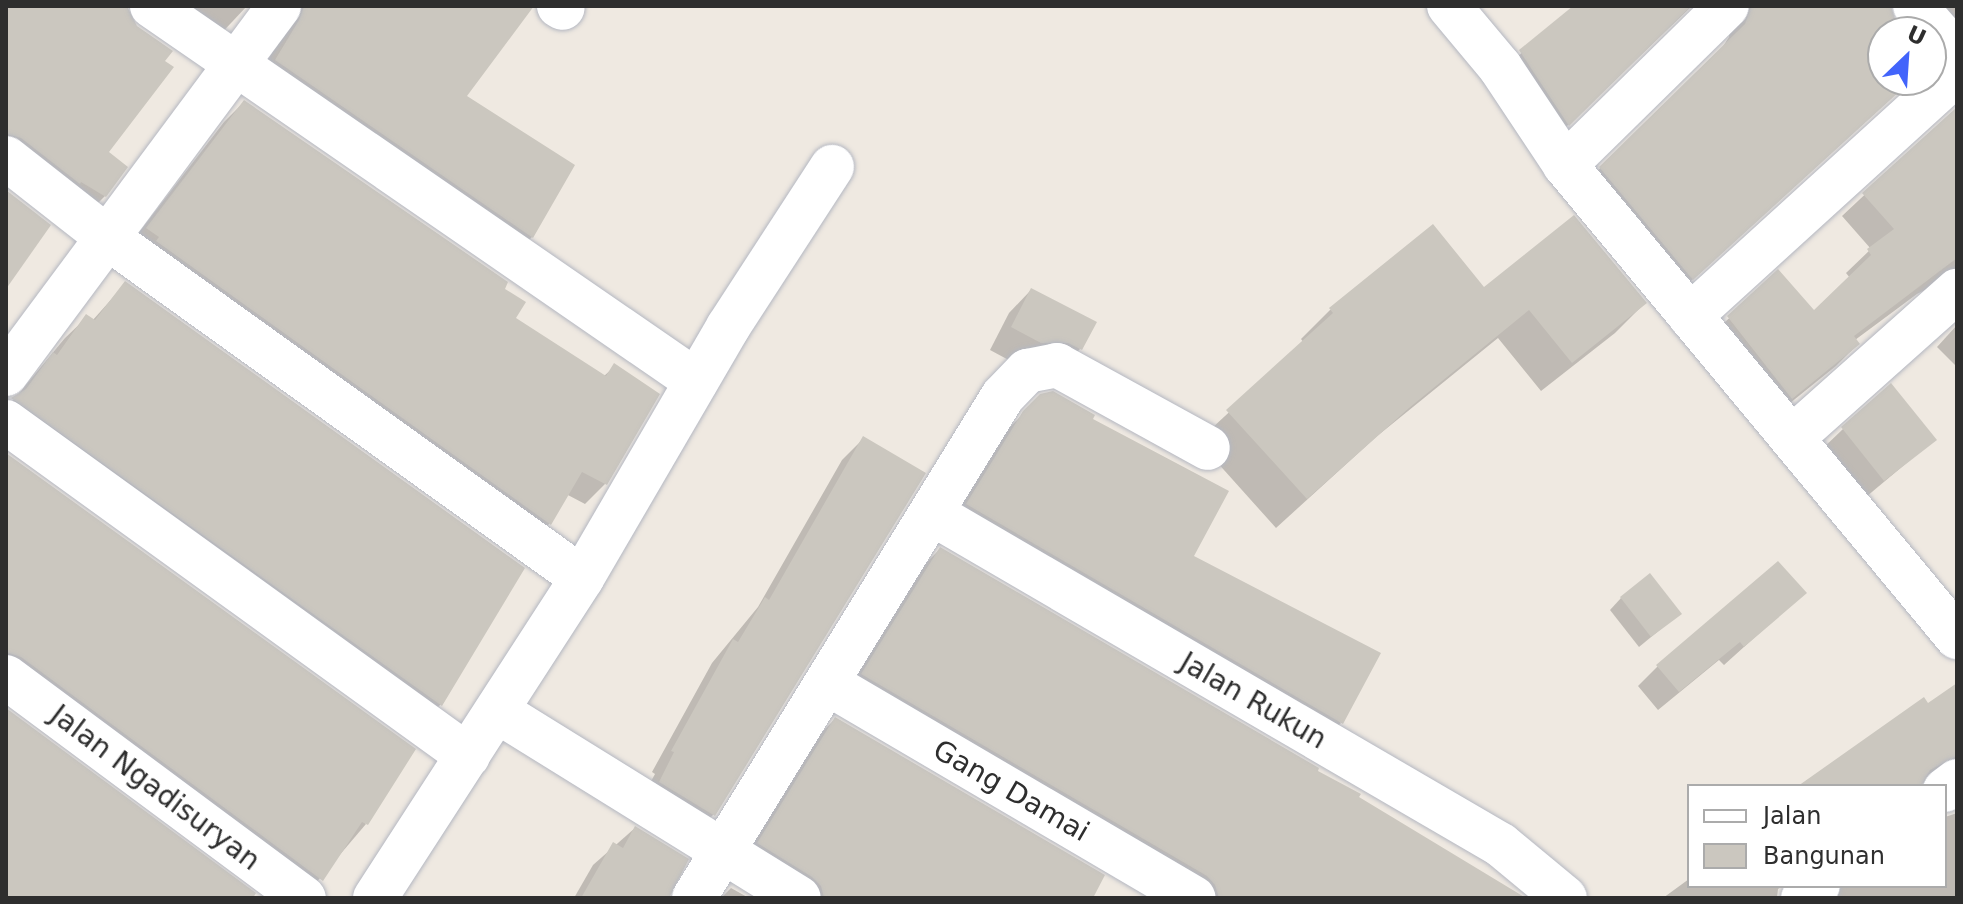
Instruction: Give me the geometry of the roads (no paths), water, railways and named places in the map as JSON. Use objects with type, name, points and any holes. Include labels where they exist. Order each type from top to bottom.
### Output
[{"type":"street","points":[[152,6],[696,381]]},
{"type":"street","points":[[6,374],[237,67],[279,6]]},
{"type":"street","points":[[1449,6],[1500,67],[1565,165],[1957,637]]},
{"type":"street","points":[[1565,165],[1727,6]]},
{"type":"street","points":[[1915,6],[1957,54]]},
{"type":"street","points":[[1690,316],[1957,73]]},
{"type":"street","points":[[6,158],[108,238],[582,578]]},
{"type":"street","points":[[375,898],[582,578],[696,381],[832,167]]},
{"type":"street","points":[[1793,437],[1957,291]]},
{"type":"street","points":[[694,898],[1003,396],[1027,371],[1057,365],[1208,448]]},
{"type":"street","points":[[6,422],[468,756]]},
{"type":"street","name":"Jalan Rukun","points":[[933,514],[1501,845],[1565,898]]},
{"type":"street","name":"Jalan Ngadisuryan","points":[[6,677],[304,898]]},
{"type":"street","name":"Gang Damai","points":[[827,683],[1194,898]]},
{"type":"street","points":[[497,711],[799,898]]}]
